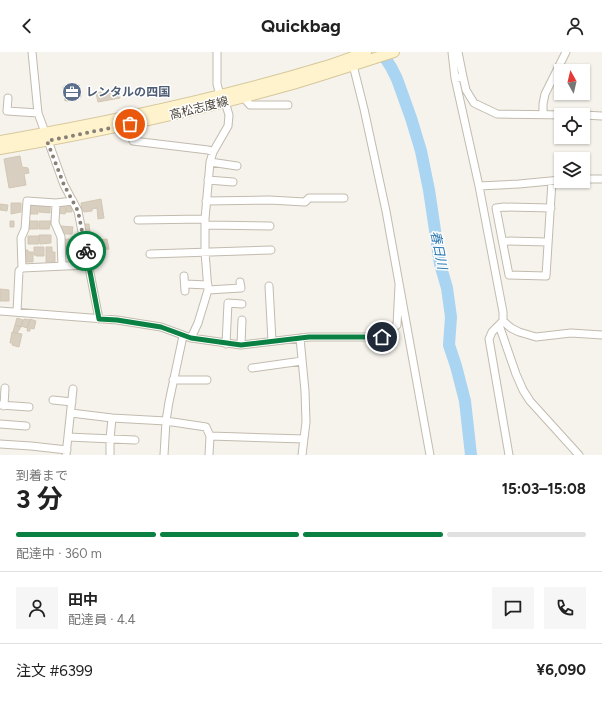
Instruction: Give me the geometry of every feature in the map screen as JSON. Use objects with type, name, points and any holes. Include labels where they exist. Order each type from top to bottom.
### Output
[{"type":"main road","name":"高松志度線","points":[[0,149],[114,120],[223,99],[243,97],[299,82],[354,59],[366,52]]},
{"type":"main road","name":"高松志度線","points":[[223,99],[324,67],[354,59],[394,52]]},
{"type":"main road","name":"高松志度線","points":[[0,141],[46,137]]},
{"type":"street","points":[[32,52],[38,113],[64,185],[78,211],[99,319]]},
{"type":"street","points":[[191,338],[198,323],[208,287],[205,222],[210,162],[213,152],[228,126],[229,115],[217,84],[217,52]]},
{"type":"street","points":[[452,52],[459,78],[503,312],[501,323],[516,374],[530,401],[579,455]]},
{"type":"street","points":[[458,52],[459,78],[474,103],[497,114],[554,114]]},
{"type":"street","points":[[542,114],[542,104],[545,94],[564,53]]},
{"type":"street","points":[[354,59],[376,161],[430,455]]},
{"type":"street","points":[[243,97],[250,105],[288,105]]},
{"type":"street","points":[[8,98],[7,111],[38,113]]},
{"type":"street","points":[[590,115],[602,116]]},
{"type":"street","points":[[129,130],[133,141],[208,150],[213,152]]},
{"type":"street","points":[[210,162],[237,166]]},
{"type":"street","points":[[590,179],[602,179]]},
{"type":"street","points":[[208,180],[233,182]]},
{"type":"street","points":[[479,186],[552,181],[551,208],[546,276],[509,275],[496,208],[551,208]]},
{"type":"street","points":[[206,201],[269,200],[305,202],[309,198],[344,198]]},
{"type":"street","points":[[17,312],[19,271],[22,268],[22,238],[25,229],[27,201],[56,203],[73,201]]},
{"type":"street","points":[[56,203],[55,223],[60,237],[62,266]]},
{"type":"street","points":[[138,220],[270,226]]},
{"type":"street","points":[[502,241],[548,242]]},
{"type":"street","points":[[150,254],[271,250]]},
{"type":"street","points":[[22,268],[88,265]]},
{"type":"street","points":[[184,276],[185,288],[241,288],[240,282]]},
{"type":"street","points":[[0,312],[117,320],[161,327],[191,338],[241,345],[300,338],[382,337],[397,325],[399,285]]},
{"type":"street","points":[[269,286],[267,310],[272,341]]},
{"type":"street","points":[[226,344],[228,303],[242,304]]},
{"type":"street","points":[[241,345],[242,320]]},
{"type":"street","points":[[501,323],[519,332],[536,337],[570,333],[602,335]]},
{"type":"street","points":[[501,323],[492,332],[489,338],[509,455]]},
{"type":"street","points":[[164,455],[166,421],[183,336]]},
{"type":"street","points":[[300,338],[305,391],[306,422],[302,455]]},
{"type":"street","points":[[252,368],[302,361]]},
{"type":"street","points":[[173,380],[207,380]]},
{"type":"street","points":[[5,388],[2,406],[29,407]]},
{"type":"street","points":[[0,444],[31,446],[67,453],[73,389]]},
{"type":"street","points":[[53,400],[72,402]]},
{"type":"street","points":[[71,413],[112,418],[166,421],[206,427],[210,436],[209,455]]},
{"type":"street","points":[[110,455],[112,418]]},
{"type":"street","points":[[0,424],[26,426]]},
{"type":"street","points":[[210,436],[304,439]]},
{"type":"street","points":[[68,437],[135,440]]},
{"type":"building","points":[[79,85],[81,97],[76,97],[76,100],[65,101],[63,87]]},
{"type":"building","points":[[118,89],[120,98],[98,102],[96,93]]},
{"type":"building","points":[[20,156],[22,167],[28,168],[29,173],[24,174],[26,185],[9,188],[4,159]]},
{"type":"building","points":[[101,199],[104,218],[98,219],[97,208],[92,209],[92,211],[82,211],[81,203]]},
{"type":"building","points":[[11,203],[21,203],[21,212],[11,214]]},
{"type":"building","points":[[0,204],[8,205],[7,211],[0,210]]},
{"type":"building","points":[[39,204],[50,206],[50,213],[39,212]]},
{"type":"building","points":[[58,204],[65,204],[65,214],[57,213]]},
{"type":"building","points":[[67,204],[71,206],[72,212],[66,212]]},
{"type":"building","points":[[29,205],[38,205],[38,214],[29,214]]},
{"type":"building","points":[[10,221],[14,221],[14,227],[10,227]]},
{"type":"building","points":[[27,221],[38,221],[38,229],[29,229],[29,226],[27,226]]},
{"type":"building","points":[[39,221],[51,221],[49,229],[39,229]]},
{"type":"building","points":[[84,224],[89,224],[90,233],[86,234]]},
{"type":"building","points":[[61,226],[73,227],[72,234],[61,234]]},
{"type":"building","points":[[39,235],[51,235],[51,243],[40,244]]},
{"type":"building","points":[[28,236],[39,236],[39,244],[28,244]]},
{"type":"building","points":[[107,239],[109,249],[99,251],[98,249],[94,250],[92,241]]},
{"type":"building","points":[[63,240],[75,240],[76,249],[64,252]]},
{"type":"building","points":[[34,247],[44,247],[44,256],[34,255]]},
{"type":"building","points":[[46,247],[52,247],[52,252],[55,252],[55,262],[46,262]]},
{"type":"building","points":[[23,250],[33,252],[33,262],[24,262]]},
{"type":"building","points":[[0,289],[9,290],[9,301],[0,301]]},
{"type":"building","points":[[17,318],[23,320],[21,327],[15,325]]},
{"type":"building","points":[[24,319],[30,320],[27,328],[21,326]]},
{"type":"building","points":[[30,319],[36,321],[34,329],[30,328],[30,331],[27,331]]},
{"type":"building","points":[[15,325],[21,327],[17,333],[13,332]]},
{"type":"building","points":[[12,332],[22,334],[19,347],[12,345],[13,343],[10,343]]},
{"type":"waterway","name":"春日川","points":[[381,52],[397,79],[421,151],[429,190],[440,264],[447,288],[451,317],[449,345],[465,401],[471,455]]},
{"type":"way so far","points":[[86,251],[78,211],[64,185],[47,141],[130,124]]},
{"type":"place","name":"レンタルの四国","points":[[72,92]]},
{"type":"route","points":[[86,251],[99,319],[117,320],[161,327],[191,338],[241,345],[309,337],[382,337]]}]
